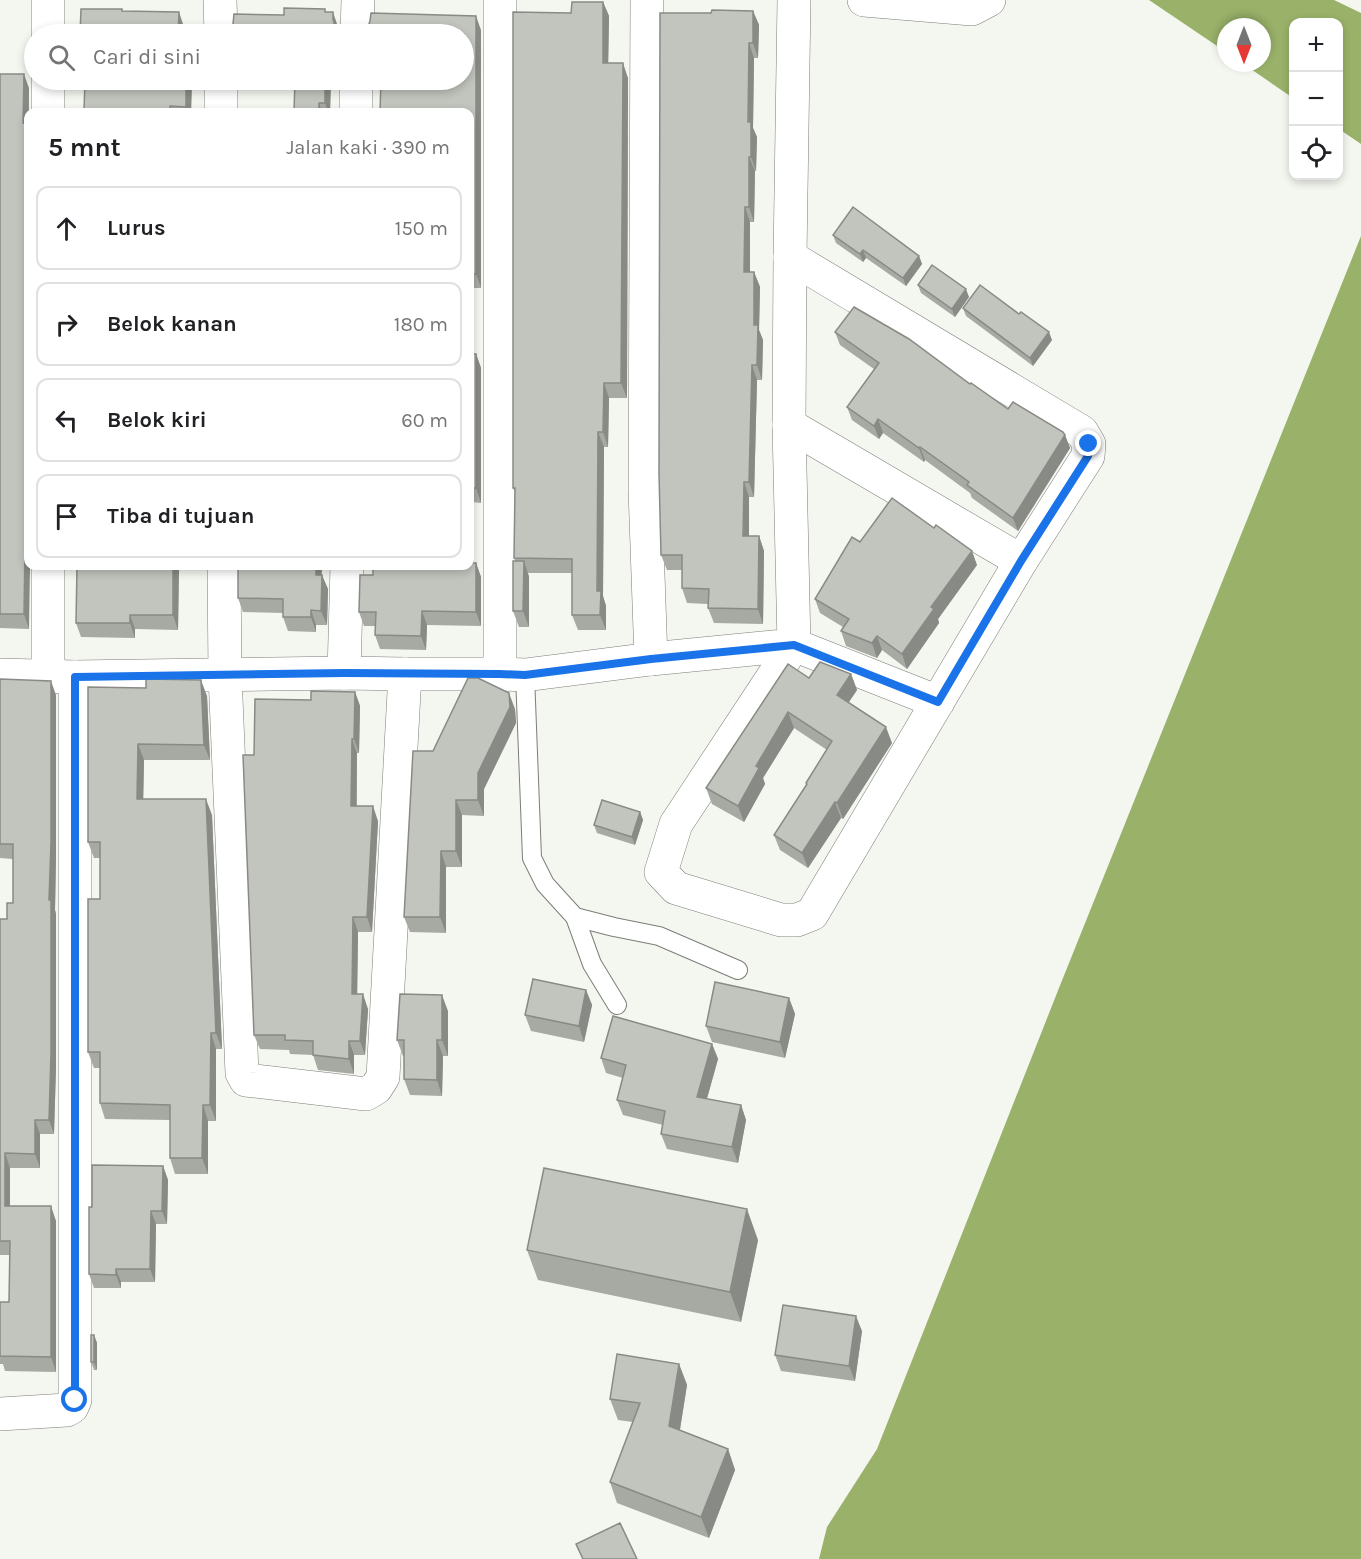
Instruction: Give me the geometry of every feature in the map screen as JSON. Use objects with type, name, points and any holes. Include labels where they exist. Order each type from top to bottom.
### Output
[{"type":"street","points":[[48,0],[48,24]]},
{"type":"street","points":[[220,0],[221,24]]},
{"type":"street","points":[[357,24],[358,0]]},
{"type":"street","points":[[500,0],[513,675]]},
{"type":"street","points":[[647,0],[645,490],[651,659]]},
{"type":"street","points":[[789,257],[1082,432],[1089,444],[1088,456],[1021,561],[812,914],[797,920],[781,920],[676,888],[661,872],[676,824],[794,645],[789,424],[789,257],[794,0]]},
{"type":"street","points":[[864,0],[972,9],[989,0]]},
{"type":"street","points":[[48,90],[48,108]]},
{"type":"street","points":[[221,90],[221,108]]},
{"type":"street","points":[[356,90],[356,108]]},
{"type":"street","points":[[789,424],[1021,561]]},
{"type":"street","points":[[0,1414],[67,1410],[72,1407],[75,1400],[61,676],[48,570]]},
{"type":"street","points":[[224,570],[225,675],[242,1073],[246,1080],[366,1094],[376,1088],[383,1077],[405,674]]},
{"type":"street","points":[[344,673],[346,570]]},
{"type":"street","points":[[0,675],[344,673],[513,675],[794,645],[938,702]]},
{"type":"lane","points":[[513,675],[532,858],[545,884],[575,917],[592,964],[617,1005]]},
{"type":"lane","points":[[575,917],[659,936],[738,970]]},
{"type":"shaded area","points":[[1149,0],[1334,0],[1361,13],[1361,144],[1343,132],[1343,18],[1289,18],[1289,95],[1255,72],[1271,72],[1271,18],[1217,18],[1217,46]]},
{"type":"shaded area","points":[[1361,236],[1361,1559],[819,1559],[827,1527],[877,1449],[1059,988]]},
{"type":"building","points":[[572,2],[603,2],[603,63],[623,63],[621,383],[604,383],[603,432],[598,432],[597,591],[601,591],[600,615],[572,615],[572,559],[514,558],[513,12],[571,13]]},
{"type":"building","points":[[284,8],[325,9],[325,12],[333,12],[334,24],[233,24],[234,14],[284,15]]},
{"type":"building","points":[[81,9],[179,12],[178,24],[80,24]]},
{"type":"building","points":[[712,10],[753,11],[753,43],[749,43],[748,122],[751,122],[751,157],[749,157],[749,207],[745,207],[744,272],[754,272],[754,325],[758,325],[757,365],[752,365],[749,482],[744,482],[743,536],[759,536],[758,609],[708,608],[709,589],[682,588],[682,555],[661,555],[659,473],[660,13],[711,13]]},
{"type":"building","points":[[371,13],[476,16],[476,274],[474,274],[474,108],[380,108],[381,90],[474,90],[474,24],[369,24]]},
{"type":"building","points":[[0,74],[24,74],[24,614],[0,614]]},
{"type":"building","points":[[85,90],[186,90],[186,107],[84,108]]},
{"type":"building","points":[[295,90],[325,90],[325,103],[319,103],[319,108],[294,108]]},
{"type":"building","points":[[853,207],[919,256],[903,278],[863,250],[860,254],[833,235]]},
{"type":"building","points":[[932,265],[966,289],[952,309],[918,285]]},
{"type":"building","points":[[980,285],[1019,314],[1021,312],[1049,332],[1030,358],[963,308]]},
{"type":"building","points":[[854,307],[909,339],[1008,409],[1013,402],[1063,432],[1065,435],[1013,518],[967,485],[969,482],[920,447],[878,419],[874,426],[847,407],[879,363],[835,332]]},
{"type":"building","points":[[474,354],[476,354],[476,488],[474,488]]},
{"type":"building","points":[[892,498],[934,528],[936,525],[972,551],[931,607],[934,609],[902,654],[877,636],[872,643],[841,631],[849,619],[815,599],[852,537],[860,542]]},
{"type":"building","points":[[513,561],[524,561],[523,611],[513,611]]},
{"type":"building","points":[[474,563],[476,563],[476,612],[422,611],[421,636],[375,635],[376,612],[359,612],[360,575],[373,575],[373,570],[474,570]]},
{"type":"building","points":[[77,570],[173,570],[173,615],[130,615],[130,623],[76,623]]},
{"type":"building","points":[[238,570],[316,570],[316,575],[322,575],[321,611],[311,610],[311,617],[283,617],[283,599],[238,598]]},
{"type":"building","points":[[820,662],[851,674],[837,695],[886,727],[802,853],[774,835],[832,741],[788,712],[756,766],[759,768],[738,806],[706,788],[788,664],[809,678]]},
{"type":"building","points":[[468,678],[478,678],[509,693],[510,707],[478,773],[478,800],[456,800],[456,851],[441,851],[440,917],[404,917],[413,751],[433,751]]},
{"type":"building","points":[[0,679],[51,681],[49,1120],[35,1120],[35,1154],[5,1153],[5,1206],[51,1206],[51,1357],[0,1356],[0,1302],[9,1302],[10,1241],[0,1241],[0,919],[7,919],[7,903],[13,903],[13,844],[0,844]]},
{"type":"building","points":[[146,679],[201,680],[204,745],[138,744],[137,799],[206,799],[216,1033],[211,1033],[210,1105],[203,1105],[202,1158],[170,1158],[170,1105],[100,1103],[100,1052],[88,1052],[88,899],[100,899],[100,842],[88,842],[88,687],[146,688]]},
{"type":"building","points":[[311,691],[355,692],[351,806],[373,806],[367,917],[353,917],[352,994],[363,994],[360,1041],[349,1041],[349,1059],[313,1055],[313,1041],[285,1040],[285,1035],[254,1035],[243,755],[254,755],[255,699],[311,700]]},
{"type":"building","points":[[602,800],[640,812],[632,837],[594,825]]},
{"type":"building","points":[[533,979],[586,990],[579,1026],[525,1015]]},
{"type":"building","points":[[715,982],[789,998],[780,1042],[706,1026]]},
{"type":"building","points":[[400,994],[442,995],[442,1040],[437,1040],[437,1080],[404,1079],[404,1040],[397,1040]]},
{"type":"building","points":[[613,1016],[712,1044],[697,1097],[741,1105],[732,1147],[661,1134],[665,1111],[617,1100],[626,1065],[601,1058]]},
{"type":"building","points":[[92,1165],[163,1166],[162,1211],[151,1211],[150,1269],[116,1269],[116,1275],[89,1274],[89,1207],[92,1207]]},
{"type":"building","points":[[544,1168],[747,1209],[730,1292],[527,1250]]},
{"type":"building","points":[[783,1305],[856,1316],[849,1366],[775,1355]]},
{"type":"building","points":[[91,1335],[94,1335],[94,1362],[91,1362]]},
{"type":"building","points":[[617,1354],[679,1364],[669,1426],[728,1449],[701,1517],[610,1482],[640,1403],[610,1399]]},
{"type":"building","points":[[620,1523],[637,1559],[583,1559],[576,1544]]},
{"type":"route","points":[[75,1400],[75,677],[344,673],[525,675],[651,659],[794,645],[938,702],[1021,561],[1088,456],[1089,444]]}]
